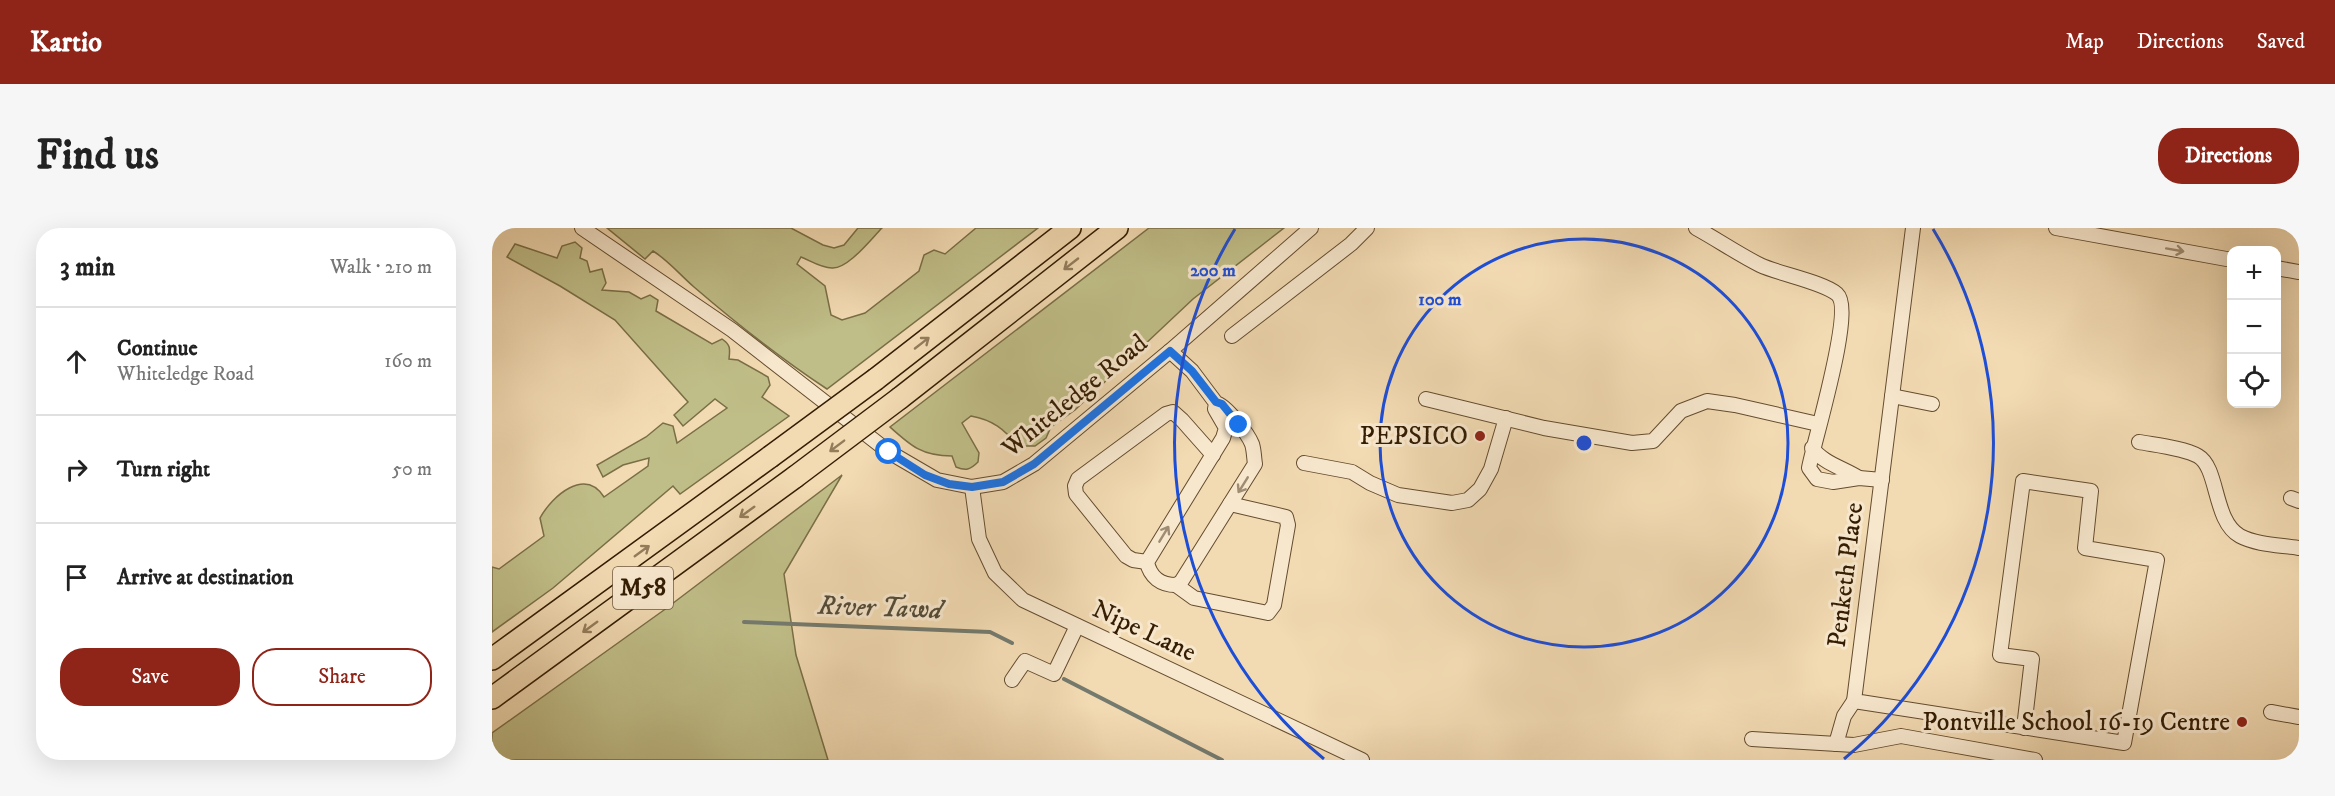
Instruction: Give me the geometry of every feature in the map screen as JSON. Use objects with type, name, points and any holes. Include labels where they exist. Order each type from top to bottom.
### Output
[{"type":"highway","name":"M58","points":[[492,659],[876,378],[1070,228]]},
{"type":"highway","name":"M58","points":[[492,698],[795,477],[1117,228]]},
{"type":"street","name":"Whiteledge Road","points":[[582,228],[732,330],[889,452],[937,480],[972,487],[993,485],[1023,471],[1170,351],[1311,228]]},
{"type":"street","points":[[1232,336],[1351,244],[1367,228]]},
{"type":"street","points":[[1696,228],[1760,265],[1826,287],[1838,295],[1843,302],[1839,338],[1809,468],[1817,479],[1833,482],[1859,478],[1882,480]]},
{"type":"street","name":"Penketh Place","points":[[1836,744],[1844,716],[1854,701],[1913,228]]},
{"type":"street","points":[[2056,228],[2227,259]]},
{"type":"street","points":[[2281,269],[2299,272]]},
{"type":"street","points":[[1170,351],[1192,371],[1216,402],[1222,404],[1252,444],[1255,464],[1181,582],[1176,585]]},
{"type":"street","points":[[1892,396],[1932,404]]},
{"type":"street","points":[[1426,399],[1544,428],[1632,443],[1653,441],[1681,411],[1707,401],[1818,424]]},
{"type":"street","points":[[1147,562],[1223,438],[1226,428],[1215,409],[1216,402]]},
{"type":"street","points":[[1147,562],[1133,560],[1126,556],[1076,494],[1075,486],[1078,480],[1166,414],[1173,412],[1213,455]]},
{"type":"street","points":[[1304,463],[1352,472],[1398,495],[1452,503],[1468,500],[1480,489],[1491,469],[1506,418]]},
{"type":"street","points":[[2139,442],[2198,456],[2206,465],[2211,476],[2225,518],[2240,536],[2275,545],[2299,548]]},
{"type":"street","points":[[1854,701],[2024,728],[2124,742],[2157,560],[2085,548],[2091,491],[2023,481],[2000,655],[2032,658],[2024,728]]},
{"type":"street","name":"Nipe Lane","points":[[972,487],[979,539],[995,573],[1023,600],[1362,760]]},
{"type":"street","points":[[1147,562],[1151,574],[1157,579],[1164,584],[1176,585],[1194,598],[1269,613],[1274,605],[1288,525],[1286,517],[1282,514],[1230,504]]},
{"type":"street","points":[[1012,680],[1025,661],[1054,674],[1077,626]]},
{"type":"street","points":[[2271,711],[2299,717]]},
{"type":"street","points":[[1752,739],[1854,745],[1901,736],[2035,760]]},
{"type":"shaded area","points":[[607,228],[791,228],[823,245],[834,248],[844,245],[858,228],[882,228],[852,259],[838,267],[824,267],[801,257],[797,264],[825,286],[831,315],[842,320],[865,313],[919,271],[924,255],[934,250],[945,254],[976,228],[1038,228],[827,389],[743,327],[659,255],[653,251],[645,259]]},
{"type":"shaded area","points":[[1149,228],[1284,228],[1193,299],[1075,410],[1051,427],[1046,438],[1035,446],[1018,446],[998,426],[971,416],[962,423],[979,453],[978,462],[968,469],[963,469],[956,467],[952,456],[942,456],[918,449],[890,427]]},
{"type":"shaded area","points":[[575,242],[582,248],[580,258],[587,261],[590,272],[602,269],[606,283],[602,290],[629,292],[641,299],[650,295],[658,300],[656,311],[712,344],[722,339],[729,348],[729,359],[738,360],[768,377],[770,385],[762,397],[789,416],[680,494],[673,486],[553,588],[492,632],[492,567],[499,569],[544,536],[540,518],[552,501],[569,488],[579,485],[596,488],[604,497],[648,466],[649,458],[623,465],[603,477],[597,465],[646,437],[663,423],[673,426],[677,443],[727,408],[715,399],[683,426],[674,415],[688,402],[615,320],[507,257],[515,244],[557,258],[562,246]]},
{"type":"shaded area","points":[[842,475],[784,574],[796,655],[828,760],[492,760],[492,733],[664,610]]},
{"type":"waterway","name":"River Tawd","points":[[744,622],[990,632],[1012,643]]},
{"type":"waterway","name":"River Tawd","points":[[1064,679],[1222,760]]},
{"type":"place","name":"PEPSICO","points":[[1480,436]]},
{"type":"place","name":"Pontville School 16-19 Centre","points":[[2242,722]]},
{"type":"route","points":[[889,452],[925,475],[949,484],[972,487],[1003,482],[1034,464],[1170,351],[1192,371],[1216,402],[1222,404],[1239,425]]}]
